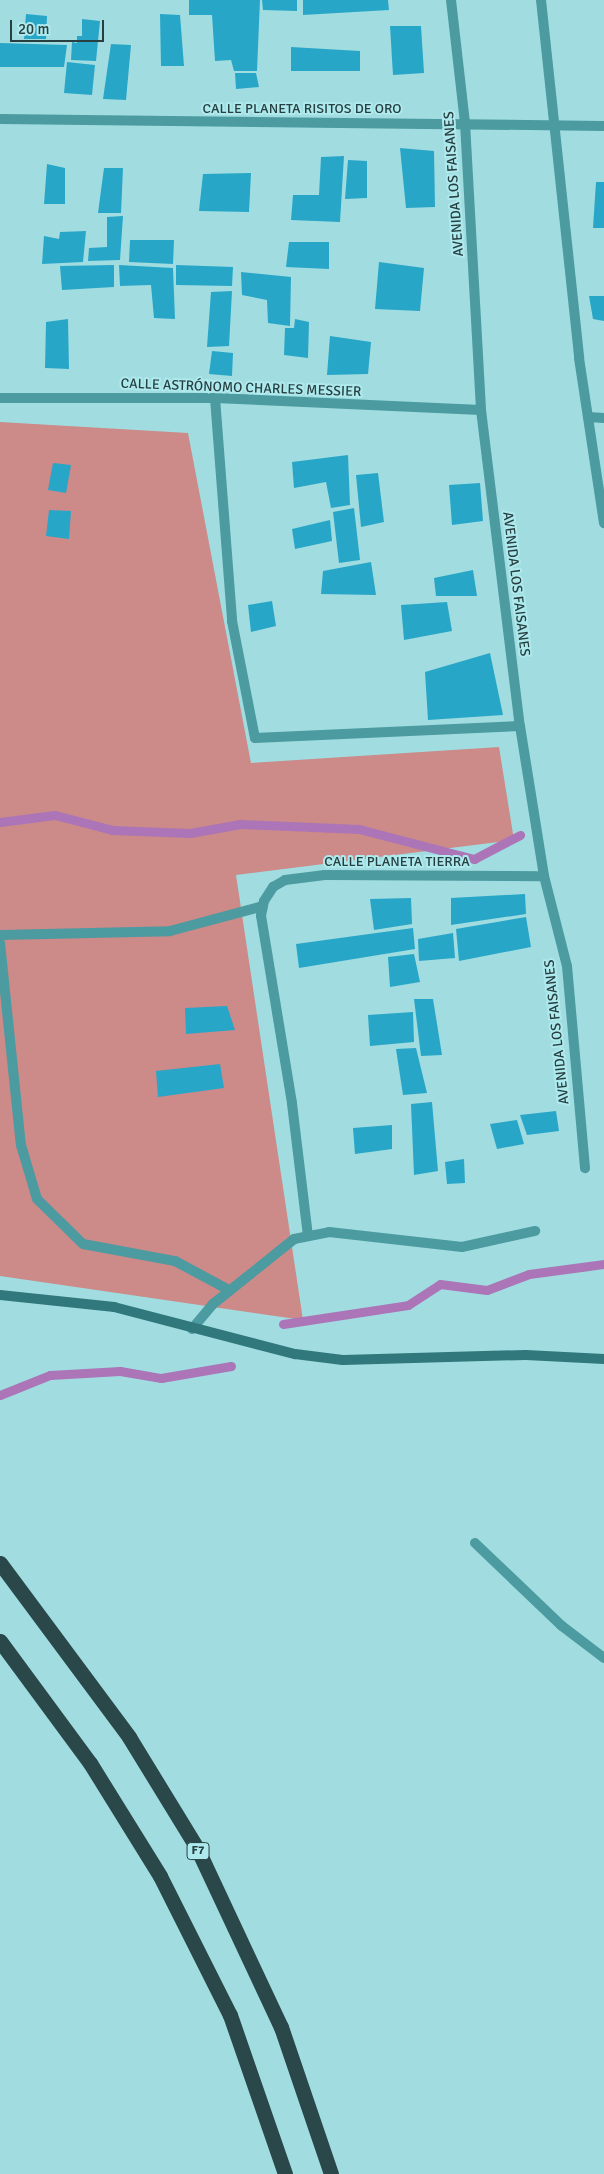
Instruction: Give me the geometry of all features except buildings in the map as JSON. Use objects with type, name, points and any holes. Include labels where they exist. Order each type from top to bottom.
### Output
[{"type":"highway","name":"F7","points":[[0,1563],[129,1737],[197,1848],[281,2027],[331,2174]]},
{"type":"highway","points":[[0,1641],[90,1764],[160,1876],[230,2015],[285,2174]]},
{"type":"street","name":"AVENIDA LOS FAISANES","points":[[451,0],[465,123],[481,410],[520,726],[544,876],[566,966],[585,1168]]},
{"type":"street","points":[[541,0],[552,126],[588,416],[604,523]]},
{"type":"street","name":"CALLE PLANETA RISITOS DE ORO","points":[[0,119],[604,126]]},
{"type":"street","name":"CALLE ASTRÓNOMO CHARLES MESSIER","points":[[0,398],[215,398],[481,410]]},
{"type":"street","points":[[215,398],[232,621],[255,738],[520,726]]},
{"type":"street","points":[[588,416],[604,418]]},
{"type":"street","name":"CALLE PLANETA TIERRA","points":[[263,906],[273,887],[286,880],[325,875],[544,876]]},
{"type":"street","points":[[0,935],[170,932],[263,906],[308,1236]]},
{"type":"street","points":[[0,943],[21,1145],[37,1199],[83,1244],[175,1261],[230,1290]]},
{"type":"street","points":[[192,1329],[230,1290],[294,1239],[329,1232],[462,1247],[535,1231]]},
{"type":"street","points":[[0,1295],[114,1307],[192,1329],[294,1354],[343,1360],[526,1355],[604,1359]]},
{"type":"street","points":[[475,1543],[562,1626],[604,1658]]},
{"type":"shaded area","points":[[0,422],[188,433],[251,763],[499,747],[514,840],[236,875],[303,1320],[0,1276]]},
{"type":"waterway","points":[[0,822],[55,815],[112,830],[190,833],[240,824],[359,829],[474,859],[520,835]]},
{"type":"waterway","points":[[283,1324],[408,1305],[440,1284],[487,1290],[529,1274],[604,1264]]},
{"type":"waterway","points":[[0,1395],[50,1375],[120,1371],[161,1378],[231,1366]]}]
